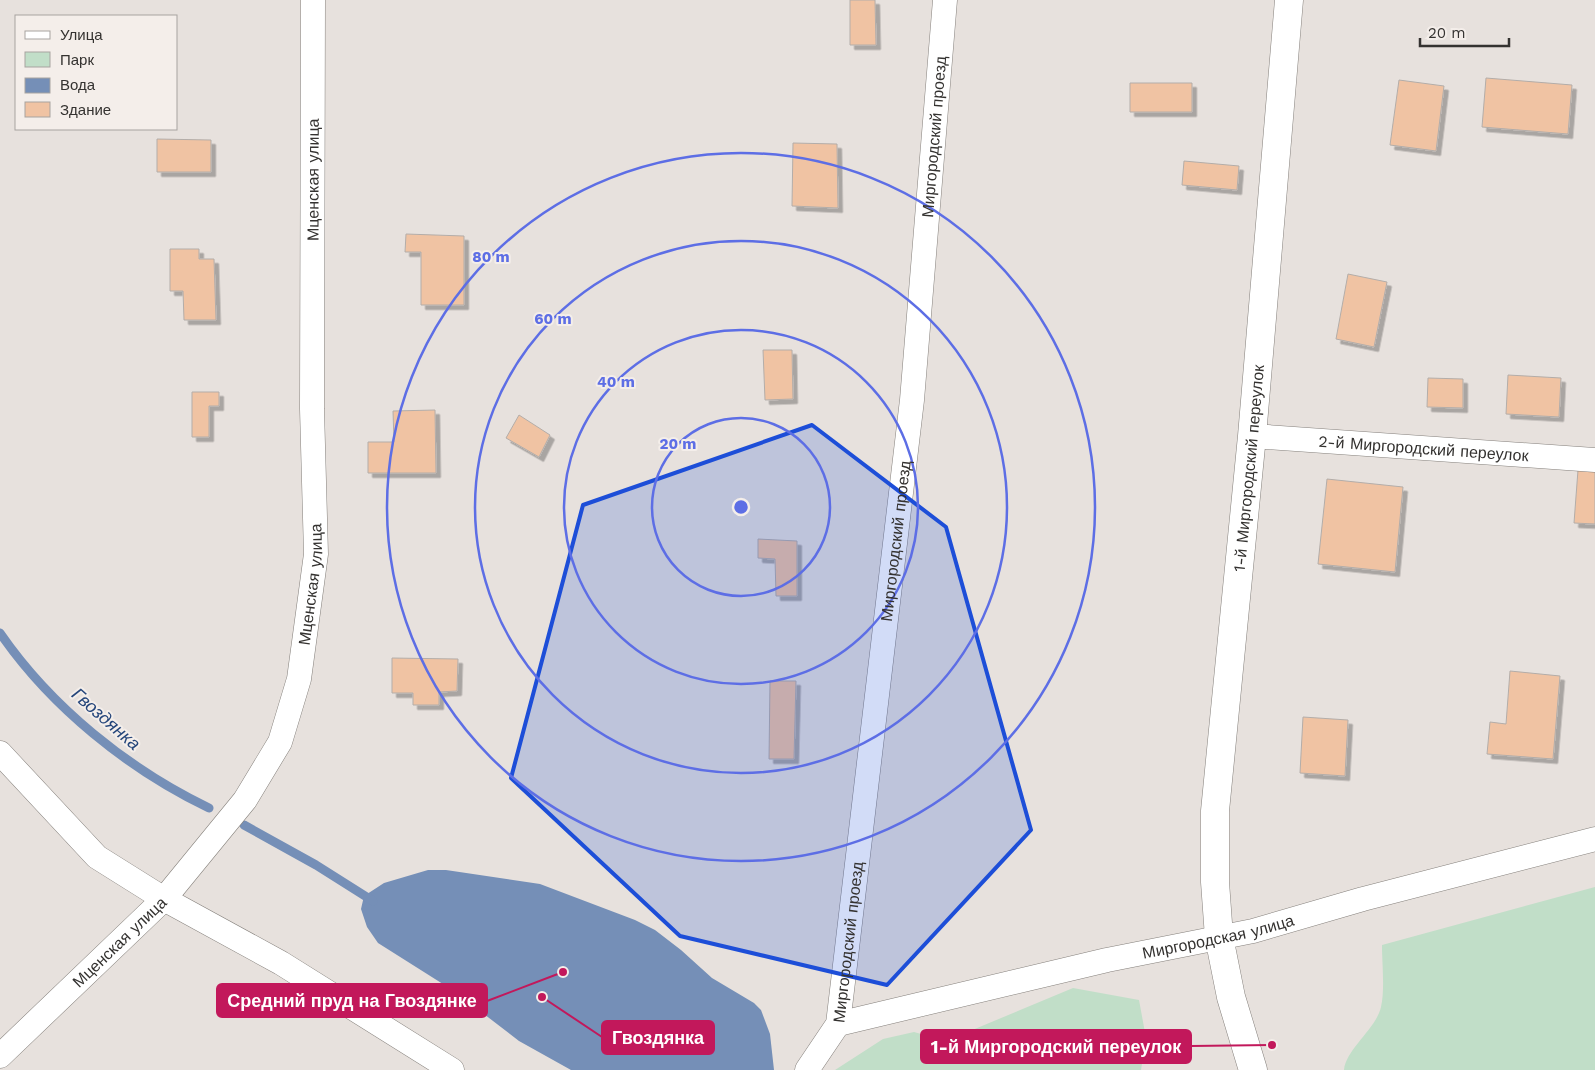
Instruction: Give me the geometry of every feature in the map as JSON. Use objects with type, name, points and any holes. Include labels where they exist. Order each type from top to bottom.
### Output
[{"type":"street","name":"Мценская улица","points":[[0,1056],[164,900],[246,800],[280,742],[299,680],[316,554],[312,409],[313,0]]},
{"type":"street","name":"Миргородский проезд","points":[[807,1070],[838,1024],[912,400],[945,0]]},
{"type":"street","name":"1-й Миргородский переулок","points":[[1253,1070],[1231,997],[1219,937],[1215,882],[1215,811],[1252,436],[1289,0]]},
{"type":"street","name":"2-й Миргородский переулок","points":[[1252,436],[1595,460]]},
{"type":"street","points":[[0,753],[97,857],[164,900],[282,963],[452,1070]]},
{"type":"street","name":"Миргородская улица","points":[[838,1024],[1116,958],[1253,931],[1363,899],[1595,839]]},
{"type":"highlighted area","points":[[812,425],[946,527],[1031,830],[887,985],[680,936],[511,778],[583,505]]},
{"type":"green space","points":[[1595,887],[1595,1070],[1344,1070],[1350,1054],[1373,1023],[1381,1007],[1383,985],[1382,945]]},
{"type":"green space","points":[[1073,988],[1139,1000],[1146,1038],[1141,1070],[835,1070],[883,1039],[914,1032],[946,1041]]},
{"type":"water","points":[[428,870],[446,870],[540,884],[635,920],[655,930],[712,978],[754,1003],[761,1010],[770,1034],[774,1070],[571,1070],[519,1041],[454,991],[378,943],[367,927],[361,909],[364,896],[384,883]]},
{"type":"building","points":[[850,0],[875,0],[876,45],[850,45]]},
{"type":"building","points":[[1486,78],[1572,85],[1568,134],[1482,127]]},
{"type":"building","points":[[1399,80],[1444,86],[1436,151],[1390,145]]},
{"type":"building","points":[[1130,83],[1192,83],[1192,112],[1130,112]]},
{"type":"building","points":[[157,139],[211,140],[211,172],[157,172]]},
{"type":"building","points":[[793,143],[837,144],[838,208],[792,206]]},
{"type":"building","points":[[1184,161],[1239,166],[1237,190],[1182,185]]},
{"type":"building","points":[[406,234],[464,236],[464,305],[421,305],[421,252],[405,252]]},
{"type":"building","points":[[170,249],[199,249],[199,259],[214,259],[216,320],[184,320],[183,291],[170,291]]},
{"type":"building","points":[[1348,274],[1387,282],[1374,347],[1336,339]]},
{"type":"building","points":[[763,350],[792,350],[793,399],[765,400]]},
{"type":"building","points":[[1508,375],[1561,378],[1559,417],[1506,414]]},
{"type":"building","points":[[1428,378],[1463,379],[1463,408],[1427,407]]},
{"type":"building","points":[[192,392],[219,392],[219,406],[209,406],[209,437],[192,437]]},
{"type":"building","points":[[435,410],[436,473],[368,473],[368,442],[394,442],[393,411]]},
{"type":"building","points":[[519,415],[550,435],[539,457],[506,438]]},
{"type":"building","points":[[1578,470],[1595,471],[1595,524],[1574,523]]},
{"type":"building","points":[[1327,479],[1403,487],[1395,572],[1318,564]]},
{"type":"building","points":[[758,539],[797,541],[797,596],[776,596],[775,559],[758,558]]},
{"type":"building","points":[[392,658],[458,659],[457,691],[439,692],[439,705],[413,705],[413,693],[392,693]]},
{"type":"building","points":[[1510,671],[1560,676],[1553,759],[1487,754],[1490,722],[1506,724]]},
{"type":"building","points":[[770,681],[796,681],[794,759],[769,759]]},
{"type":"building","points":[[1303,717],[1348,720],[1345,776],[1300,773]]},
{"type":"waterway","name":"Гвоздянка","points":[[0,633],[43,686],[93,734],[149,775],[209,808]]},
{"type":"waterway","name":"Гвоздянка","points":[[244,825],[316,865],[373,901]]},
{"type":"place","name":"Средний пруд на Гвоздянке","points":[[563,972]]},
{"type":"place","name":"Гвоздянка","points":[[542,997]]},
{"type":"place","name":"1-й Миргородский переулок","points":[[1272,1045]]}]
